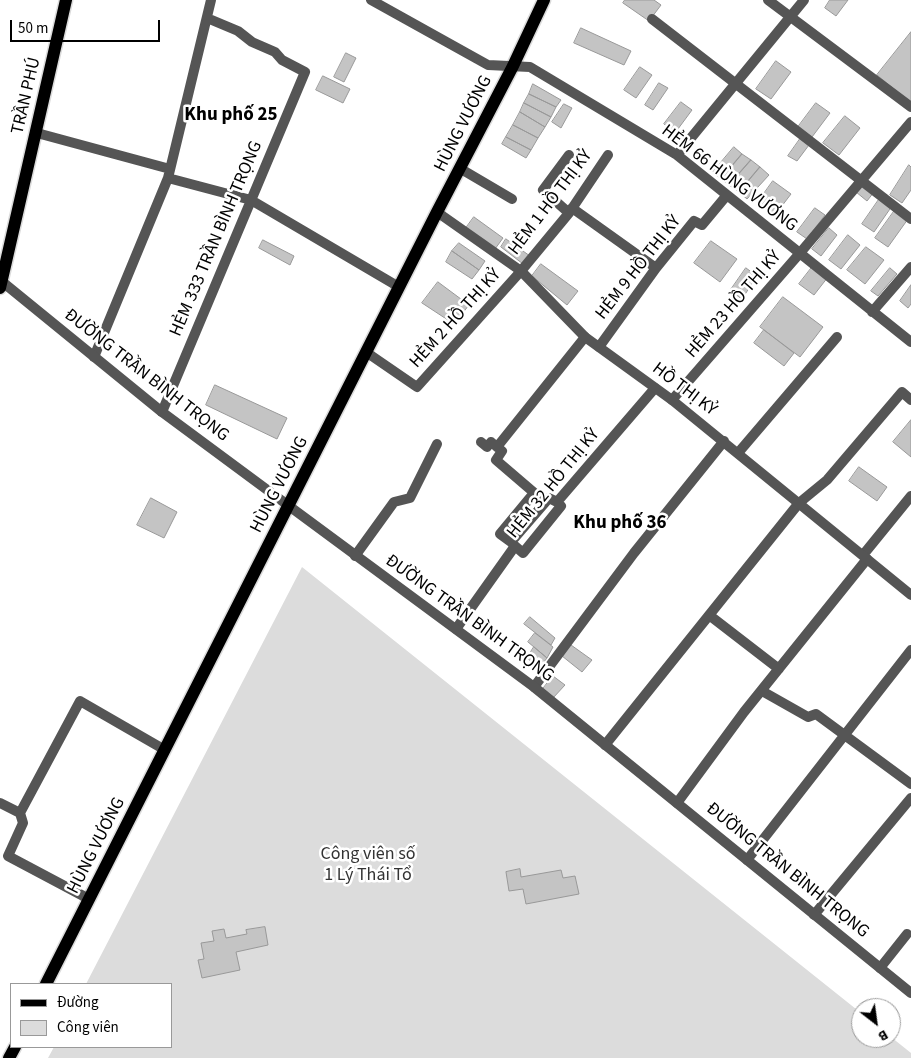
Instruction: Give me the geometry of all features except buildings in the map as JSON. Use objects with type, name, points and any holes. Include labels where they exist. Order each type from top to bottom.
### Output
[{"type":"main road","name":"TRẦN PHÚ","points":[[0,283],[37,133],[66,0]]},
{"type":"main road","name":"HÙNG VƯƠNG","points":[[47,983],[437,212],[461,170],[544,0]]},
{"type":"street","points":[[94,358],[169,173],[211,0]]},
{"type":"street","name":"HẺM 66 HÙNG VƯƠNG","points":[[371,0],[488,65],[530,67],[677,155],[911,342]]},
{"type":"street","points":[[768,0],[911,106]]},
{"type":"street","points":[[677,155],[804,0]]},
{"type":"street","name":"HẺM 333 TRẦN BÌNH TRỌNG","points":[[162,412],[305,72],[282,60],[275,52],[252,42],[238,31],[207,18]]},
{"type":"street","points":[[652,20],[911,219]]},
{"type":"street","name":"HẺM 23 HỒ THỊ KỶ","points":[[672,400],[800,254],[911,122]]},
{"type":"street","points":[[37,133],[250,200],[399,287]]},
{"type":"street","points":[[569,155],[543,190],[656,268]]},
{"type":"street","name":"HẺM 1 HỒ THỊ KỶ","points":[[520,271],[571,210],[608,156]]},
{"type":"street","points":[[461,170],[512,199]]},
{"type":"street","name":"HẺM 9 HỒ THỊ KỶ","points":[[599,347],[656,268],[694,221],[702,225],[727,195]]},
{"type":"street","name":"HỒ THỊ KỶ","points":[[437,212],[520,271],[585,337],[672,400],[911,595]]},
{"type":"street","points":[[872,312],[911,268]]},
{"type":"street","name":"HẺM 2 HỒ THỊ KỶ","points":[[366,352],[417,387],[520,271]]},
{"type":"street","name":"ĐƯỜNG TRẦN BÌNH TRỌNG","points":[[0,283],[162,412],[534,686],[911,994]]},
{"type":"street","points":[[498,447],[585,337]]},
{"type":"street","points":[[738,453],[837,337]]},
{"type":"street","name":"HẺM 32 HỒ THỊ KỶ","points":[[513,544],[524,553],[561,506],[557,502],[656,388]]},
{"type":"street","points":[[605,744],[799,503],[827,480],[902,392],[911,400]]},
{"type":"street","points":[[481,442],[488,447],[491,442],[498,447],[502,451],[496,460],[545,502]]},
{"type":"street","points":[[534,686],[634,553],[724,442]]},
{"type":"street","points":[[355,556],[394,502],[410,498],[437,444]]},
{"type":"street","points":[[513,544],[500,534],[534,493]]},
{"type":"street","points":[[677,803],[911,496]]},
{"type":"street","points":[[456,629],[513,544],[545,502],[549,498],[557,502]]},
{"type":"street","points":[[709,615],[779,669]]},
{"type":"street","points":[[747,860],[911,650]]},
{"type":"street","points":[[762,690],[808,717],[816,714],[911,784]]},
{"type":"street","points":[[89,899],[8,856],[23,823],[20,813],[80,701],[165,750]]},
{"type":"street","points":[[814,915],[911,798]]},
{"type":"street","points":[[0,803],[20,813]]},
{"type":"street","points":[[880,968],[907,934]]},
{"type":"green space","name":"Công viên số 1 Lý Thái Tổ","points":[[302,567],[851,1005],[851,1048],[901,1048],[901,1045],[911,1053],[911,1058],[48,1058],[53,1048],[172,1048],[172,983],[87,983]]},
{"type":"district","name":"Khu phố 25","points":[[231,116]]},
{"type":"district","name":"Khu phố 36","points":[[620,524]]}]
